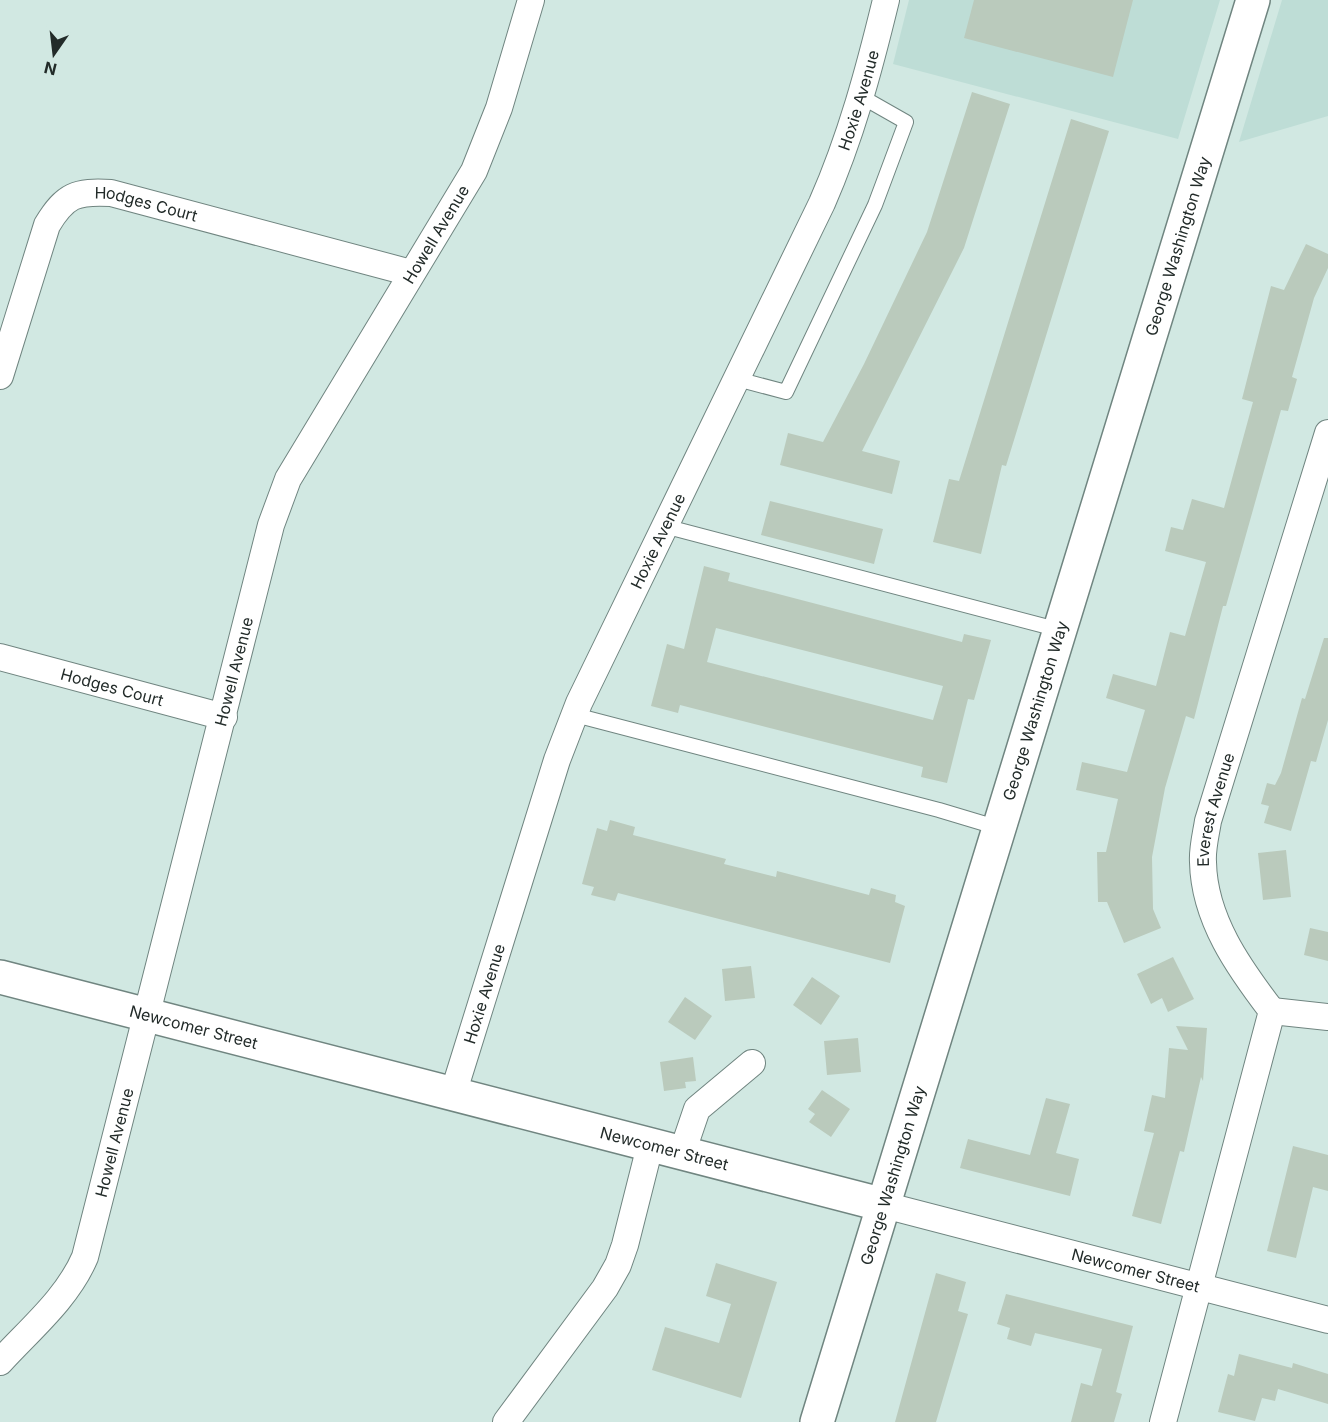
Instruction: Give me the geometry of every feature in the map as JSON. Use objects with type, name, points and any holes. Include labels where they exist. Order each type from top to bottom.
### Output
[{"type":"main road","name":"George Washington Way","points":[[817,1422],[1253,0]]},
{"type":"main road","name":"Newcomer Street","points":[[0,977],[884,1205]]},
{"type":"street","name":"Howell Avenue","points":[[0,1362],[61,1298],[75,1278],[85,1257],[271,525],[288,479],[474,171],[499,108],[531,0]]},
{"type":"street","name":"Hoxie Avenue","points":[[453,1094],[557,760],[574,715],[826,194],[862,97],[886,0]]},
{"type":"street","name":"Hodges Court","points":[[0,376],[47,225],[60,205],[83,191],[111,193],[411,273]]},
{"type":"street","name":"Everest Avenue","points":[[1272,1011],[1251,984],[1216,924],[1206,896],[1203,861],[1208,821],[1328,433]]},
{"type":"street","name":"Hodges Court","points":[[0,657],[224,717]]},
{"type":"street","points":[[1163,1422],[1197,1286],[1272,1011],[1328,1017]]},
{"type":"street","points":[[682,1153],[697,1109],[752,1063]]},
{"type":"street","points":[[506,1422],[605,1288],[618,1265],[650,1146]]},
{"type":"street","name":"Newcomer Street","points":[[884,1205],[1328,1320]]},
{"type":"lane","points":[[737,379],[786,392],[875,205],[906,122],[862,97]]},
{"type":"lane","points":[[664,526],[1060,630]]},
{"type":"lane","points":[[574,715],[939,810],[999,828]]},
{"type":"shaded area","points":[[909,0],[1220,0],[1178,139],[893,64]]},
{"type":"shaded area","points":[[1282,0],[1328,0],[1328,116],[1239,142]]},
{"type":"building","points":[[974,0],[1133,0],[1113,77],[964,38]]},
{"type":"building","points":[[972,92],[1010,104],[964,248],[862,451],[900,461],[892,494],[780,465],[788,433],[823,442],[864,364],[927,232]]},
{"type":"building","points":[[1071,119],[1109,131],[1006,466],[1002,465],[981,554],[933,542],[949,479],[959,481]]},
{"type":"building","points":[[1306,244],[1328,254],[1328,268],[1314,298],[1292,377],[1297,379],[1288,411],[1281,410],[1226,606],[1223,606],[1194,719],[1186,716],[1165,788],[1152,857],[1153,909],[1161,928],[1124,943],[1107,902],[1098,902],[1097,852],[1106,852],[1118,799],[1076,790],[1082,762],[1127,772],[1145,710],[1106,698],[1113,674],[1156,686],[1170,632],[1185,636],[1206,562],[1165,551],[1171,527],[1183,530],[1192,499],[1224,508],[1253,402],[1242,399],[1271,286],[1284,290]]},
{"type":"building","points":[[770,501],[883,529],[874,564],[761,535]]},
{"type":"building","points":[[704,566],[730,573],[728,581],[962,642],[964,634],[991,640],[974,700],[968,699],[947,783],[921,777],[923,767],[680,705],[678,713],[651,706],[667,644],[684,649]],"holes":[[[716,628],[943,686],[933,720],[707,662]]]},
{"type":"building","points":[[1324,638],[1328,638],[1328,720],[1316,762],[1311,761],[1291,831],[1264,823],[1269,806],[1261,804],[1267,783],[1275,785],[1281,773],[1302,698],[1305,699]]},
{"type":"building","points":[[610,820],[635,827],[633,835],[726,859],[724,864],[776,877],[777,871],[869,895],[871,888],[896,895],[895,902],[905,906],[890,963],[618,893],[615,901],[591,895],[594,887],[582,884],[597,828],[607,831]]},
{"type":"building","points":[[1286,850],[1291,897],[1263,900],[1258,853]]},
{"type":"building","points":[[1310,928],[1328,932],[1328,961],[1304,955]]},
{"type":"building","points":[[1173,957],[1194,999],[1168,1012],[1162,998],[1151,1004],[1137,974]]},
{"type":"building","points":[[751,966],[755,998],[725,1001],[722,969]]},
{"type":"building","points":[[812,977],[840,996],[821,1025],[793,1005]]},
{"type":"building","points":[[685,997],[712,1016],[695,1040],[668,1022]]},
{"type":"building","points":[[1176,1026],[1207,1028],[1203,1081],[1201,1077],[1184,1152],[1180,1151],[1161,1224],[1132,1216],[1154,1133],[1144,1131],[1152,1095],[1165,1098],[1169,1048],[1188,1050]]},
{"type":"building","points":[[858,1038],[861,1072],[827,1075],[824,1041]]},
{"type":"building","points":[[693,1057],[696,1081],[685,1082],[686,1088],[664,1091],[660,1062]]},
{"type":"building","points":[[822,1090],[850,1109],[831,1137],[809,1122],[815,1114],[808,1109]]},
{"type":"building","points":[[1046,1098],[1070,1104],[1056,1153],[1079,1159],[1070,1196],[960,1168],[968,1139],[1030,1155]]},
{"type":"building","points":[[1293,1146],[1328,1155],[1328,1191],[1313,1187],[1296,1258],[1267,1251]]},
{"type":"building","points":[[716,1263],[777,1282],[741,1398],[652,1370],[665,1327],[719,1343],[731,1304],[706,1296]]},
{"type":"building","points":[[936,1273],[966,1282],[958,1311],[968,1314],[936,1422],[895,1422]]},
{"type":"building","points":[[1006,1294],[1133,1326],[1116,1392],[1122,1394],[1114,1422],[1071,1422],[1081,1383],[1092,1386],[1102,1349],[1035,1333],[1031,1346],[1007,1339],[1010,1328],[997,1324]]},
{"type":"building","points":[[1239,1354],[1292,1368],[1293,1363],[1328,1374],[1328,1404],[1278,1389],[1275,1401],[1262,1398],[1255,1421],[1218,1412],[1228,1374],[1234,1376]]}]
